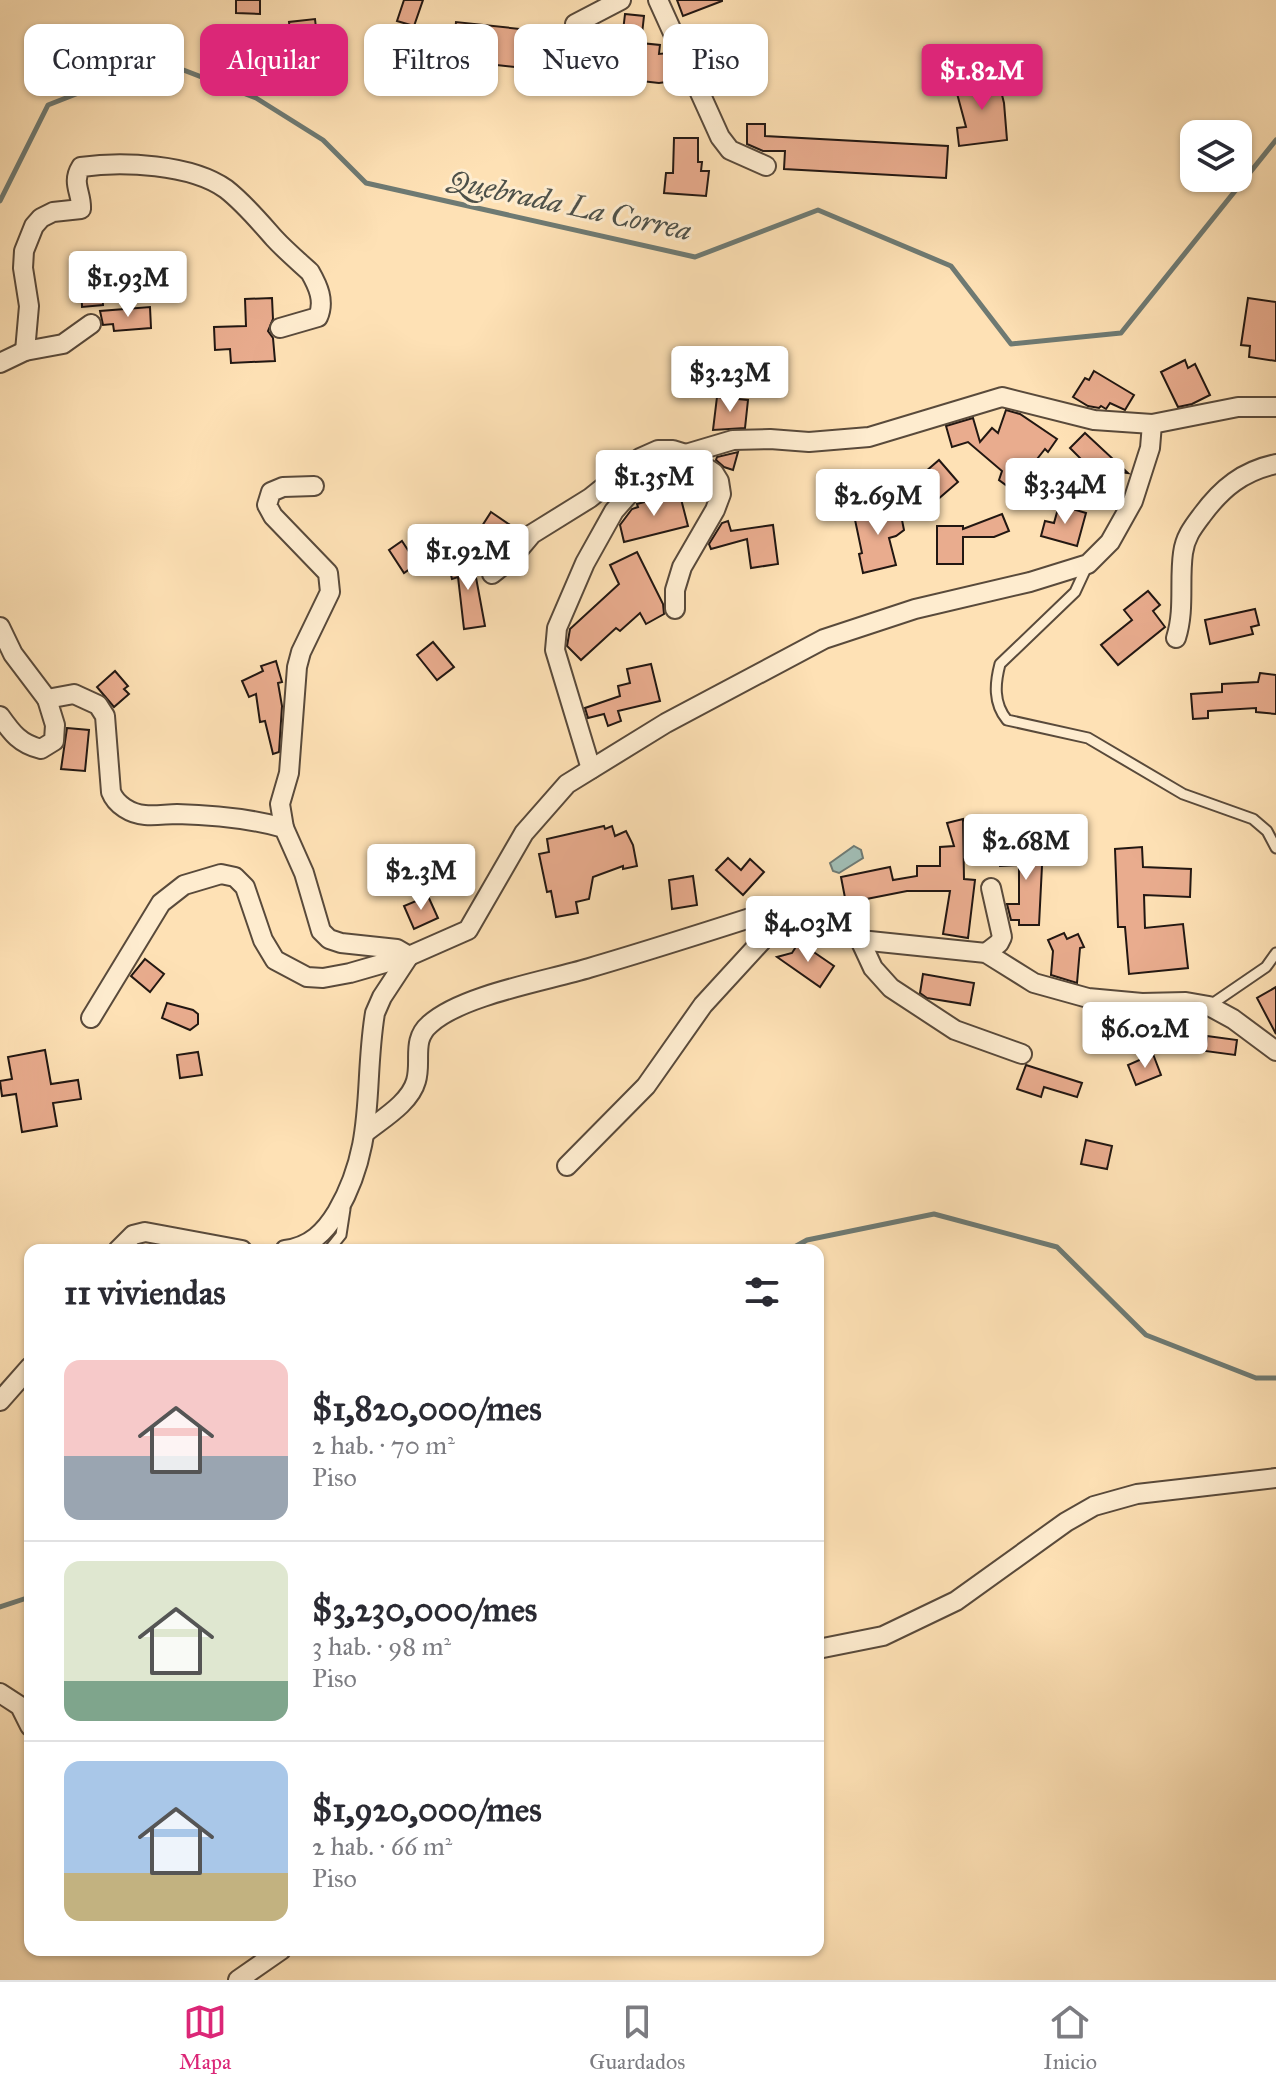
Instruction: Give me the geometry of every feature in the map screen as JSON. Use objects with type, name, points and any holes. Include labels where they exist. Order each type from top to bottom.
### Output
[{"type":"street","points":[[575,24],[621,0]]},
{"type":"street","points":[[658,0],[720,137],[730,150],[766,166]]},
{"type":"street","points":[[25,351],[29,306],[23,268],[24,251],[34,226],[41,218],[53,212],[81,209],[75,180],[77,173],[81,167],[98,165],[128,163],[182,172],[209,180],[239,200],[310,272],[317,285],[321,300],[318,317],[280,328]]},
{"type":"street","points":[[0,363],[25,351],[63,344],[91,324]]},
{"type":"street","points":[[591,769],[555,650],[557,628],[585,563],[614,511],[645,476],[686,454],[733,440],[809,442],[869,437],[1002,397],[1094,420],[1152,424],[1238,407],[1276,407]]},
{"type":"street","points":[[91,1018],[161,903],[184,885],[221,874],[235,877],[245,887],[263,940],[275,960],[307,977],[323,978],[350,973],[409,956],[468,930],[524,833],[567,784],[666,723],[824,639],[915,609],[1030,582],[1088,564],[1110,542],[1133,501],[1150,448],[1152,424]]},
{"type":"street","points":[[492,574],[511,559],[532,534],[590,498],[640,458],[658,450],[686,454],[714,473],[721,494],[682,567],[675,590],[675,609]]},
{"type":"street","points":[[1176,638],[1181,622],[1185,541],[1218,493],[1239,478],[1276,464]]},
{"type":"street","points":[[314,486],[283,487],[271,492],[267,505],[273,516],[328,573],[331,581],[330,592],[297,667],[289,773],[280,804],[284,828],[304,873],[321,931],[329,939],[341,943],[397,949],[409,956]]},
{"type":"street","points":[[0,627],[13,654],[47,699],[55,725],[54,741],[41,749],[28,746],[15,737],[0,716]]},
{"type":"street","points":[[47,699],[74,694],[98,705],[105,716],[111,792],[114,800],[126,809],[144,815],[247,819],[284,828]]},
{"type":"street","points":[[986,953],[1002,937],[991,888]]},
{"type":"street","points":[[366,1132],[412,1090],[417,1080],[419,1040],[422,1032],[434,1021],[481,998],[775,910],[791,909],[835,925],[860,940],[986,953],[1034,983],[1088,998],[1142,1003],[1186,1002],[1209,1006],[1233,1019],[1276,1051]]},
{"type":"street","points":[[567,1166],[646,1086],[703,1005],[791,909]]},
{"type":"street","points":[[860,940],[873,968],[891,988],[955,1030],[1022,1054]]},
{"type":"street","points":[[304,1244],[326,1231],[347,1194],[366,1132],[375,1013],[409,956]]},
{"type":"street","points":[[124,1244],[133,1235],[145,1232],[210,1244]]},
{"type":"street","points":[[0,1401],[24,1374]]},
{"type":"street","points":[[824,1648],[883,1636],[956,1601],[1066,1522],[1094,1506],[1137,1494],[1276,1478]]},
{"type":"street","points":[[0,1693],[20,1706],[24,1714]]},
{"type":"street","points":[[238,1980],[272,1956]]},
{"type":"lane","points":[[1088,564],[1075,592],[1000,664],[996,679],[1000,712],[1007,720],[1088,738],[1183,794],[1253,819],[1267,831],[1276,848]]},
{"type":"lane","points":[[1209,1006],[1266,967],[1276,953]]},
{"type":"lane","points":[[334,1244],[341,1235],[347,1194]]},
{"type":"water","points":[[854,846],[861,850],[863,858],[839,873],[833,871],[830,863]]},
{"type":"building","points":[[236,0],[260,0],[260,14],[236,13]]},
{"type":"building","points":[[404,0],[423,0],[415,24],[397,21]]},
{"type":"building","points":[[677,0],[722,0],[722,1],[683,16]]},
{"type":"building","points":[[625,14],[644,16],[643,24],[624,24]]},
{"type":"building","points":[[315,19],[316,24],[289,24]]},
{"type":"building","points":[[498,27],[514,28],[514,67],[498,65]]},
{"type":"building","points":[[647,44],[660,45],[659,54],[663,54],[663,82],[647,82]]},
{"type":"building","points":[[997,75],[1004,103],[1007,140],[959,146],[957,128],[966,127],[955,86]]},
{"type":"building","points":[[747,124],[765,124],[765,136],[948,146],[946,178],[784,169],[785,151],[763,151],[747,144]]},
{"type":"building","points":[[674,138],[698,138],[701,171],[709,171],[706,196],[664,193],[666,173],[673,173]]},
{"type":"building","points":[[101,273],[103,305],[82,307],[81,274]]},
{"type":"building","points":[[272,298],[273,319],[268,331],[273,338],[275,361],[231,363],[230,349],[215,350],[214,327],[246,326],[245,299]]},
{"type":"building","points":[[1248,298],[1276,302],[1276,361],[1249,357],[1250,346],[1241,345]]},
{"type":"building","points":[[150,307],[151,328],[114,331],[113,324],[103,325],[100,311]]},
{"type":"building","points":[[1185,360],[1188,368],[1195,364],[1210,395],[1178,407],[1161,372]]},
{"type":"building","points":[[1094,371],[1134,395],[1125,410],[1110,403],[1106,409],[1088,406],[1073,397],[1085,378],[1089,380]]},
{"type":"building","points":[[717,397],[748,400],[745,428],[713,430]]},
{"type":"building","points":[[1006,410],[1020,414],[1057,439],[1026,473],[1032,478],[1022,490],[1017,486],[1014,491],[999,480],[1002,471],[968,442],[952,447],[946,426],[973,418],[980,442],[992,428],[998,433]]},
{"type":"building","points":[[1085,433],[1128,473],[1097,469],[1107,494],[1075,466],[1081,459],[1070,448]]},
{"type":"building","points":[[738,452],[733,470],[716,460],[717,457]]},
{"type":"building","points":[[939,460],[958,482],[937,500],[918,478]]},
{"type":"building","points":[[674,494],[676,500],[681,499],[688,526],[624,542],[620,525],[632,509],[638,507],[637,504]]},
{"type":"building","points":[[899,505],[904,530],[889,538],[896,565],[863,573],[854,515]]},
{"type":"building","points":[[1059,505],[1086,513],[1077,546],[1041,536],[1045,521],[1054,523]]},
{"type":"building","points":[[491,512],[516,529],[499,553],[475,537]]},
{"type":"building","points":[[1002,514],[1009,531],[994,537],[963,537],[963,564],[937,564],[937,526],[963,526],[963,529]]},
{"type":"building","points":[[728,521],[731,531],[773,525],[778,564],[751,568],[747,539],[711,549],[709,544],[722,523]]},
{"type":"building","points":[[402,541],[417,564],[404,573],[389,550]]},
{"type":"building","points":[[637,552],[663,604],[664,614],[646,624],[640,613],[620,631],[616,628],[581,660],[567,646],[570,629],[619,584],[610,565]]},
{"type":"building","points":[[472,556],[485,626],[464,629],[458,577],[452,579],[448,563]]},
{"type":"building","points":[[1148,591],[1160,605],[1153,611],[1165,627],[1118,665],[1101,645],[1132,620],[1124,610]]},
{"type":"building","points":[[1255,609],[1259,625],[1251,627],[1253,634],[1210,644],[1205,620]]},
{"type":"building","points":[[433,642],[454,667],[437,680],[417,655]]},
{"type":"building","points":[[276,661],[282,682],[278,683],[282,706],[279,752],[273,754],[265,721],[260,722],[256,694],[249,697],[242,681],[263,671],[261,666]]},
{"type":"building","points":[[651,664],[660,701],[618,711],[621,721],[608,726],[604,714],[588,718],[585,708],[620,696],[618,686],[630,683],[627,669]]},
{"type":"building","points":[[115,671],[128,686],[124,689],[129,694],[114,707],[97,687]]},
{"type":"building","points":[[1260,673],[1276,675],[1276,714],[1256,712],[1256,708],[1208,711],[1208,718],[1193,719],[1191,694],[1222,692],[1222,684],[1258,682]]},
{"type":"building","points":[[67,728],[89,730],[85,771],[61,769]]},
{"type":"building","points":[[963,819],[964,879],[975,880],[968,938],[943,934],[950,891],[907,891],[846,903],[841,877],[890,867],[893,880],[917,876],[917,866],[940,866],[940,847],[954,846],[947,823]]},
{"type":"building","points":[[604,826],[605,829],[612,826],[615,836],[626,831],[633,845],[637,866],[623,869],[623,866],[593,877],[589,899],[576,902],[578,913],[556,917],[539,854],[549,852],[547,839]]},
{"type":"building","points":[[1043,846],[1039,925],[1019,925],[1019,920],[1011,920],[1007,904],[1019,904],[1019,865],[1000,866],[999,848]]},
{"type":"building","points":[[1142,847],[1143,867],[1191,869],[1190,897],[1144,895],[1145,928],[1183,924],[1188,968],[1129,974],[1125,927],[1118,927],[1115,849]]},
{"type":"building","points":[[728,858],[741,870],[750,859],[764,872],[743,895],[716,870]]},
{"type":"building","points":[[693,876],[697,905],[672,909],[669,880]]},
{"type":"building","points":[[428,896],[438,918],[414,929],[404,906]]},
{"type":"building","points":[[1064,933],[1067,939],[1078,934],[1084,947],[1080,948],[1077,983],[1051,975],[1053,951],[1048,940]]},
{"type":"building","points":[[799,942],[834,966],[820,987],[777,957],[792,953]]},
{"type":"building","points":[[145,959],[164,974],[150,992],[131,976]]},
{"type":"building","points":[[923,974],[974,983],[970,1005],[927,998],[920,993]]},
{"type":"building","points":[[1276,987],[1276,1034],[1257,998]]},
{"type":"building","points":[[167,1003],[193,1010],[198,1014],[198,1024],[190,1030],[162,1018]]},
{"type":"building","points":[[1207,1036],[1237,1040],[1235,1055],[1205,1051]]},
{"type":"building","points":[[45,1050],[51,1084],[78,1080],[81,1099],[53,1103],[57,1126],[22,1132],[16,1094],[2,1096],[0,1081],[12,1079],[8,1057]]},
{"type":"building","points":[[198,1052],[202,1075],[180,1078],[177,1055]]},
{"type":"building","points":[[1153,1054],[1161,1075],[1136,1085],[1128,1065]]},
{"type":"building","points":[[1026,1065],[1082,1083],[1077,1097],[1044,1087],[1041,1097],[1017,1089]]},
{"type":"building","points":[[1086,1140],[1112,1146],[1107,1169],[1081,1164]]},
{"type":"waterway","name":"Quebrada La Correa","points":[[0,201],[48,105],[160,61],[256,98],[323,140],[366,183],[695,257],[818,210],[951,266],[1011,344],[1121,333],[1276,140]]},
{"type":"waterway","points":[[800,1244],[934,1214],[1057,1247],[1146,1335],[1256,1378],[1276,1378]]},
{"type":"waterway","points":[[0,1607],[24,1599]]}]
